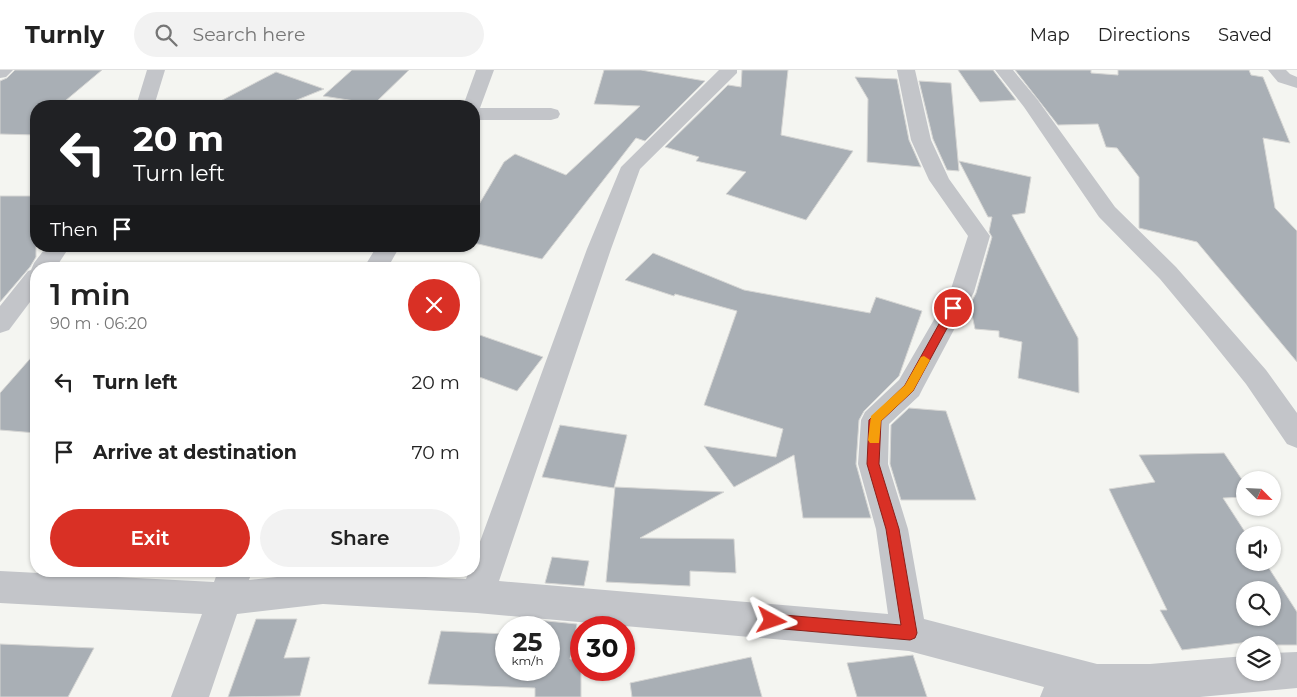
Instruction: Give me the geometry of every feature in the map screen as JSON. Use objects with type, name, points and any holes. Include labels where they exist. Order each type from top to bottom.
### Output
[{"type":"street","points":[[0,73],[4,70]]},
{"type":"street","points":[[147,100],[156,70]]},
{"type":"street","points":[[474,100],[485,70]]},
{"type":"street","points":[[477,596],[599,249],[631,167],[728,73],[728,70]]},
{"type":"street","points":[[906,70],[921,140],[939,180],[979,236],[962,292],[909,388],[875,420],[873,464],[892,529],[910,633]]},
{"type":"street","points":[[1004,70],[1031,103],[1107,212],[1168,273],[1214,327],[1256,377],[1297,436]]},
{"type":"street","points":[[1277,70],[1284,78],[1297,83]]},
{"type":"street","points":[[480,114],[551,114]]},
{"type":"street","points":[[0,324],[30,285]]},
{"type":"street","points":[[190,697],[230,585]]},
{"type":"street","points":[[0,587],[230,585],[477,596],[910,633],[1097,684],[1154,690],[1236,677]]},
{"type":"street","points":[[1281,671],[1297,670]]},
{"type":"street","points":[[1059,697],[1097,684]]},
{"type":"building","points":[[15,70],[102,70],[66,100],[30,100],[30,135],[0,134],[0,81],[7,78]]},
{"type":"building","points":[[352,70],[409,70],[378,100],[348,100],[323,96]]},
{"type":"building","points":[[604,70],[641,70],[705,81],[645,141],[636,138],[542,259],[480,244],[480,203],[504,162],[515,154],[566,175],[640,106],[594,104]]},
{"type":"building","points":[[742,70],[788,70],[781,135],[853,151],[806,220],[726,194],[746,172],[696,161],[699,157],[665,147],[728,85],[741,87]]},
{"type":"building","points":[[958,70],[993,70],[1016,100],[980,102]]},
{"type":"building","points":[[1015,70],[1091,70],[1091,73],[1118,75],[1118,70],[1249,70],[1251,75],[1263,77],[1290,143],[1263,138],[1275,208],[1297,231],[1297,362],[1197,242],[1139,228],[1139,177],[1117,148],[1106,147],[1098,124],[1058,125]]},
{"type":"building","points":[[276,72],[324,89],[297,100],[222,100]]},
{"type":"building","points":[[855,77],[897,79],[909,140],[921,167],[867,162],[868,99]]},
{"type":"building","points":[[919,81],[951,83],[959,171],[947,170],[933,139]]},
{"type":"building","points":[[959,161],[1031,177],[1025,213],[1012,215],[1078,338],[1079,393],[1018,378],[1022,342],[999,337],[999,331],[975,329],[970,305],[976,293],[992,237],[989,232],[992,217],[988,217]]},
{"type":"building","points":[[0,196],[30,196],[30,252],[36,252],[36,257],[33,262],[30,262],[30,267],[0,302]]},
{"type":"building","points":[[653,253],[744,290],[870,313],[876,297],[922,311],[899,376],[864,411],[859,420],[856,464],[871,518],[803,518],[794,455],[734,487],[704,446],[776,457],[783,429],[704,405],[737,311],[675,294],[674,296],[625,280]]},
{"type":"building","points":[[480,335],[543,357],[517,391],[480,377]]},
{"type":"building","points":[[30,359],[30,432],[0,430],[0,393]]},
{"type":"building","points":[[909,408],[946,411],[976,500],[901,500],[890,464],[891,425]]},
{"type":"building","points":[[560,425],[627,435],[614,488],[542,477]]},
{"type":"building","points":[[1224,453],[1236,471],[1236,497],[1223,498],[1241,526],[1236,526],[1236,571],[1271,571],[1277,581],[1236,581],[1236,626],[1281,626],[1281,587],[1297,612],[1297,645],[1281,645],[1281,636],[1236,636],[1236,644],[1182,650],[1160,610],[1167,610],[1109,489],[1155,482],[1139,455]]},
{"type":"building","points":[[615,487],[724,492],[640,538],[734,539],[736,573],[690,571],[690,586],[606,582]]},
{"type":"building","points":[[552,557],[589,561],[584,586],[545,583]]},
{"type":"building","points":[[256,619],[297,619],[284,658],[310,657],[300,696],[228,697]]},
{"type":"building","points":[[560,622],[570,623],[570,681],[581,681],[581,697],[535,697],[535,688],[428,684],[441,631],[495,633],[495,681],[560,681]]},
{"type":"building","points":[[0,644],[94,648],[68,697],[0,697]]},
{"type":"building","points":[[913,655],[927,697],[857,697],[847,663]]},
{"type":"building","points":[[751,657],[762,697],[632,697],[630,683]]},
{"type":"slow traffic","points":[[874,440],[875,420],[909,388],[924,360]]},
{"type":"route","points":[[772,621],[910,633],[892,529],[873,464],[875,420],[909,388],[953,308]]}]
